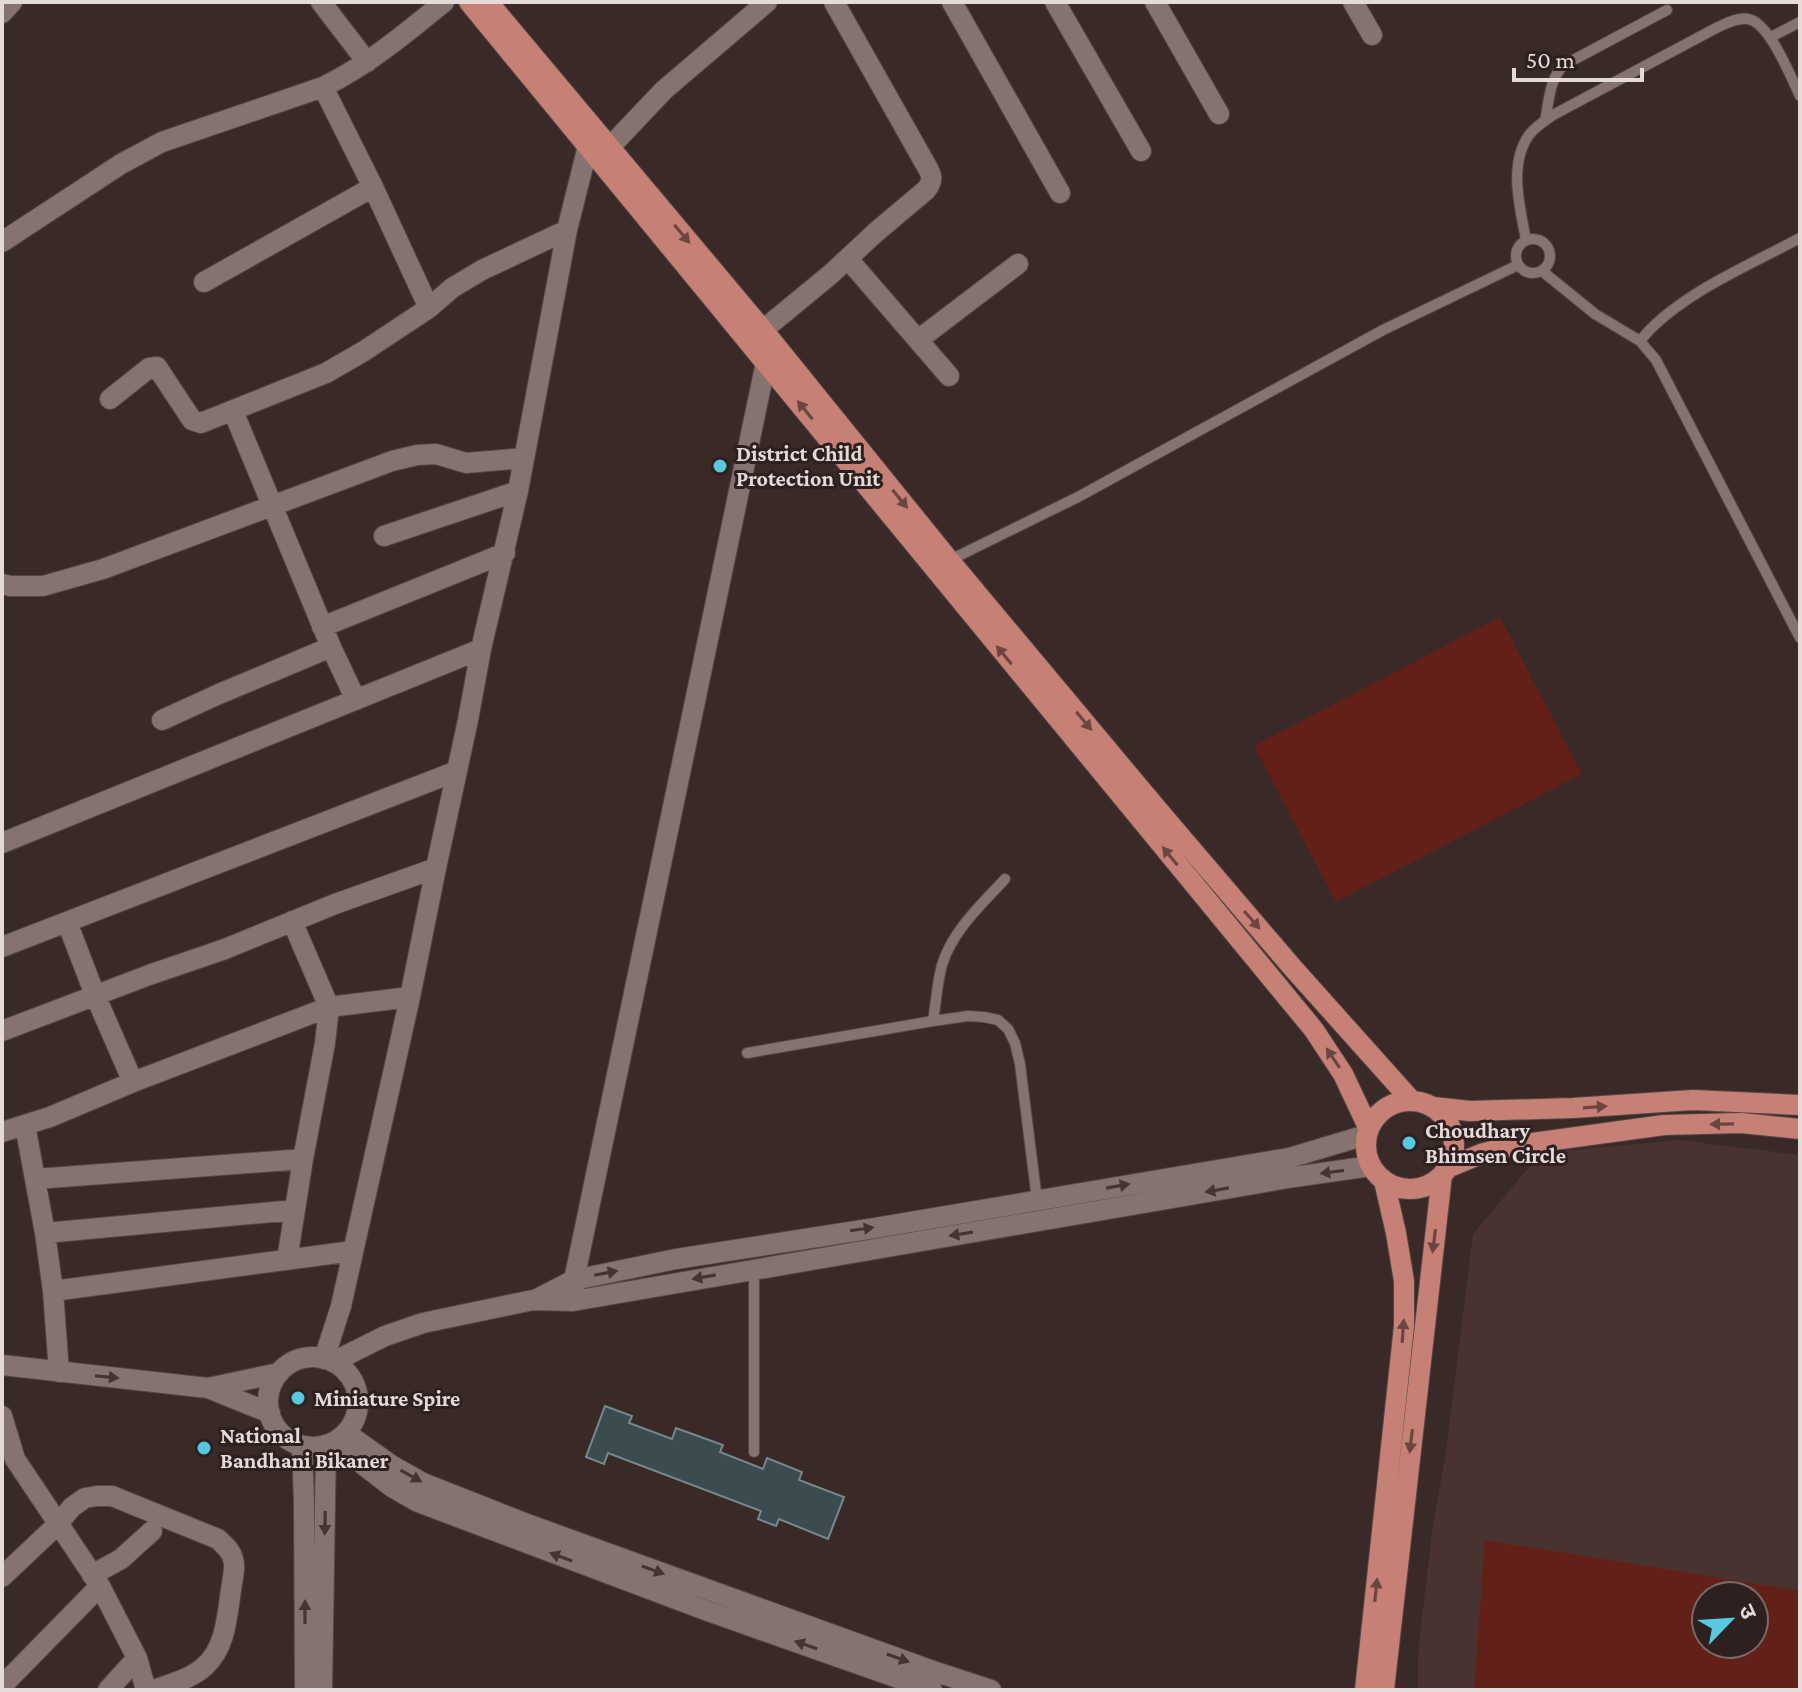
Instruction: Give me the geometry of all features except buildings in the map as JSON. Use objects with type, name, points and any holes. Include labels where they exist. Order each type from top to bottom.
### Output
[{"type":"main road","points":[[469,2],[766,362],[1411,1100]]},
{"type":"main road","points":[[488,2],[763,330],[941,564],[1314,1030],[1343,1074],[1367,1131]]},
{"type":"main road","points":[[1365,1690],[1404,1326],[1404,1281],[1396,1233],[1378,1174],[1365,1151],[1367,1131],[1380,1111],[1391,1104],[1411,1100],[1422,1101],[1446,1119],[1454,1143],[1453,1155],[1445,1172],[1384,1690]]},
{"type":"main road","points":[[1433,1107],[1470,1111],[1693,1100],[1800,1105]]},
{"type":"main road","points":[[1378,1174],[1398,1188],[1412,1189],[1434,1182],[1445,1172],[1481,1154],[1511,1146],[1664,1125],[1741,1123],[1800,1129]]},
{"type":"street","points":[[2,13],[12,2]]},
{"type":"street","points":[[321,2],[367,62]]},
{"type":"street","points":[[2,242],[121,164],[162,142],[323,87],[367,62],[444,2]]},
{"type":"street","points":[[609,148],[664,90],[767,2]]},
{"type":"street","points":[[763,330],[848,259],[932,182],[932,176],[834,2]]},
{"type":"street","points":[[952,2],[1060,193]]},
{"type":"street","points":[[1055,2],[1141,151]]},
{"type":"street","points":[[1155,2],[1219,114]]},
{"type":"street","points":[[1353,2],[1372,35]]},
{"type":"street","points":[[323,87],[429,308]]},
{"type":"street","points":[[328,1361],[410,997],[481,649],[518,491],[567,230],[588,146]]},
{"type":"street","points":[[204,282],[373,187]]},
{"type":"street","points":[[110,399],[149,368],[157,367],[192,420],[201,423],[326,373],[364,351],[482,270],[567,230]]},
{"type":"street","points":[[848,259],[949,376]]},
{"type":"street","points":[[918,340],[1018,264]]},
{"type":"street","points":[[573,1301],[574,1280],[766,362]]},
{"type":"street","points":[[233,411],[322,627],[356,700]]},
{"type":"street","points":[[5,587],[43,586],[103,569],[392,461],[436,454],[466,463],[524,458]]},
{"type":"street","points":[[384,536],[518,491]]},
{"type":"street","points":[[322,627],[505,553]]},
{"type":"street","points":[[162,720],[331,647]]},
{"type":"street","points":[[2,843],[481,649]]},
{"type":"street","points":[[2,947],[457,771]]},
{"type":"street","points":[[2,1031],[436,868]]},
{"type":"street","points":[[287,1260],[329,1007],[292,921]]},
{"type":"street","points":[[67,922],[133,1082]]},
{"type":"street","points":[[2,1132],[50,1117],[329,1007],[410,997]]},
{"type":"street","points":[[25,1125],[53,1291],[59,1372]]},
{"type":"street","points":[[533,1300],[574,1280],[754,1245],[875,1228],[1289,1158],[1367,1131]]},
{"type":"street","points":[[35,1179],[303,1159]]},
{"type":"street","points":[[328,1361],[423,1323],[533,1300],[573,1301],[1294,1177],[1378,1174]]},
{"type":"street","points":[[45,1233],[294,1210]]},
{"type":"street","points":[[53,1291],[353,1251]]},
{"type":"street","points":[[304,1358],[328,1361],[341,1367],[355,1387],[358,1399],[353,1423],[335,1440],[314,1447],[291,1441],[281,1434],[270,1413],[270,1391],[279,1373],[304,1358]]},
{"type":"street","points":[[2,1365],[208,1388],[270,1413]]},
{"type":"street","points":[[208,1388],[279,1373]]},
{"type":"street","points":[[2,1416],[9,1466],[58,1524],[96,1580],[137,1658],[146,1690]]},
{"type":"street","points":[[335,1440],[423,1483],[930,1685],[991,1690]]},
{"type":"street","points":[[322,1690],[335,1440]]},
{"type":"street","points":[[302,1446],[305,1690]]},
{"type":"street","points":[[2,1577],[72,1507],[85,1498],[112,1496],[218,1539],[233,1558],[234,1570],[225,1631],[217,1653],[188,1678],[154,1690]]},
{"type":"street","points":[[2,1686],[96,1580],[152,1531]]},
{"type":"street","points":[[108,1690],[137,1658]]},
{"type":"lane","points":[[1545,121],[1552,85],[1557,72],[1564,65],[1667,10]]},
{"type":"lane","points":[[1526,240],[1517,192],[1521,152],[1528,136],[1553,115],[1735,20],[1747,18],[1756,22],[1771,37],[1800,96]]},
{"type":"lane","points":[[1771,37],[1800,22]]},
{"type":"lane","points":[[1640,341],[1652,325],[1696,294],[1800,238]]},
{"type":"lane","points":[[1538,239],[1547,247],[1550,257],[1542,271],[1531,273],[1518,265],[1517,248],[1526,240],[1538,239]]},
{"type":"lane","points":[[941,564],[1078,497],[1383,330],[1518,265]]},
{"type":"lane","points":[[1542,271],[1595,314],[1640,341],[1656,360],[1800,638]]},
{"type":"lane","points":[[933,1021],[943,964],[954,941],[1005,879]]},
{"type":"lane","points":[[747,1053],[968,1016],[998,1020],[1008,1029],[1020,1064],[1037,1200]]},
{"type":"lane","points":[[754,1268],[754,1452]]},
{"type":"shaded area","points":[[1500,617],[1582,774],[1336,902],[1254,746]]},
{"type":"shaded area","points":[[1679,1140],[1800,1155],[1800,1690],[1418,1690],[1418,1652],[1433,1524],[1445,1459],[1473,1234],[1541,1153]]},
{"type":"shaded area","points":[[1485,1540],[1732,1580],[1690,1580],[1690,1660],[1770,1660],[1770,1586],[1800,1591],[1800,1690],[1474,1690]]},
{"type":"place","name":"District Child Protection Unit","points":[[720,466]]},
{"type":"place","name":"Choudhary Bhimsen Circle","points":[[1409,1143]]},
{"type":"place","name":"Miniature Spire","points":[[298,1398]]},
{"type":"place","name":"National Bandhani Bikaner","points":[[204,1448]]}]
